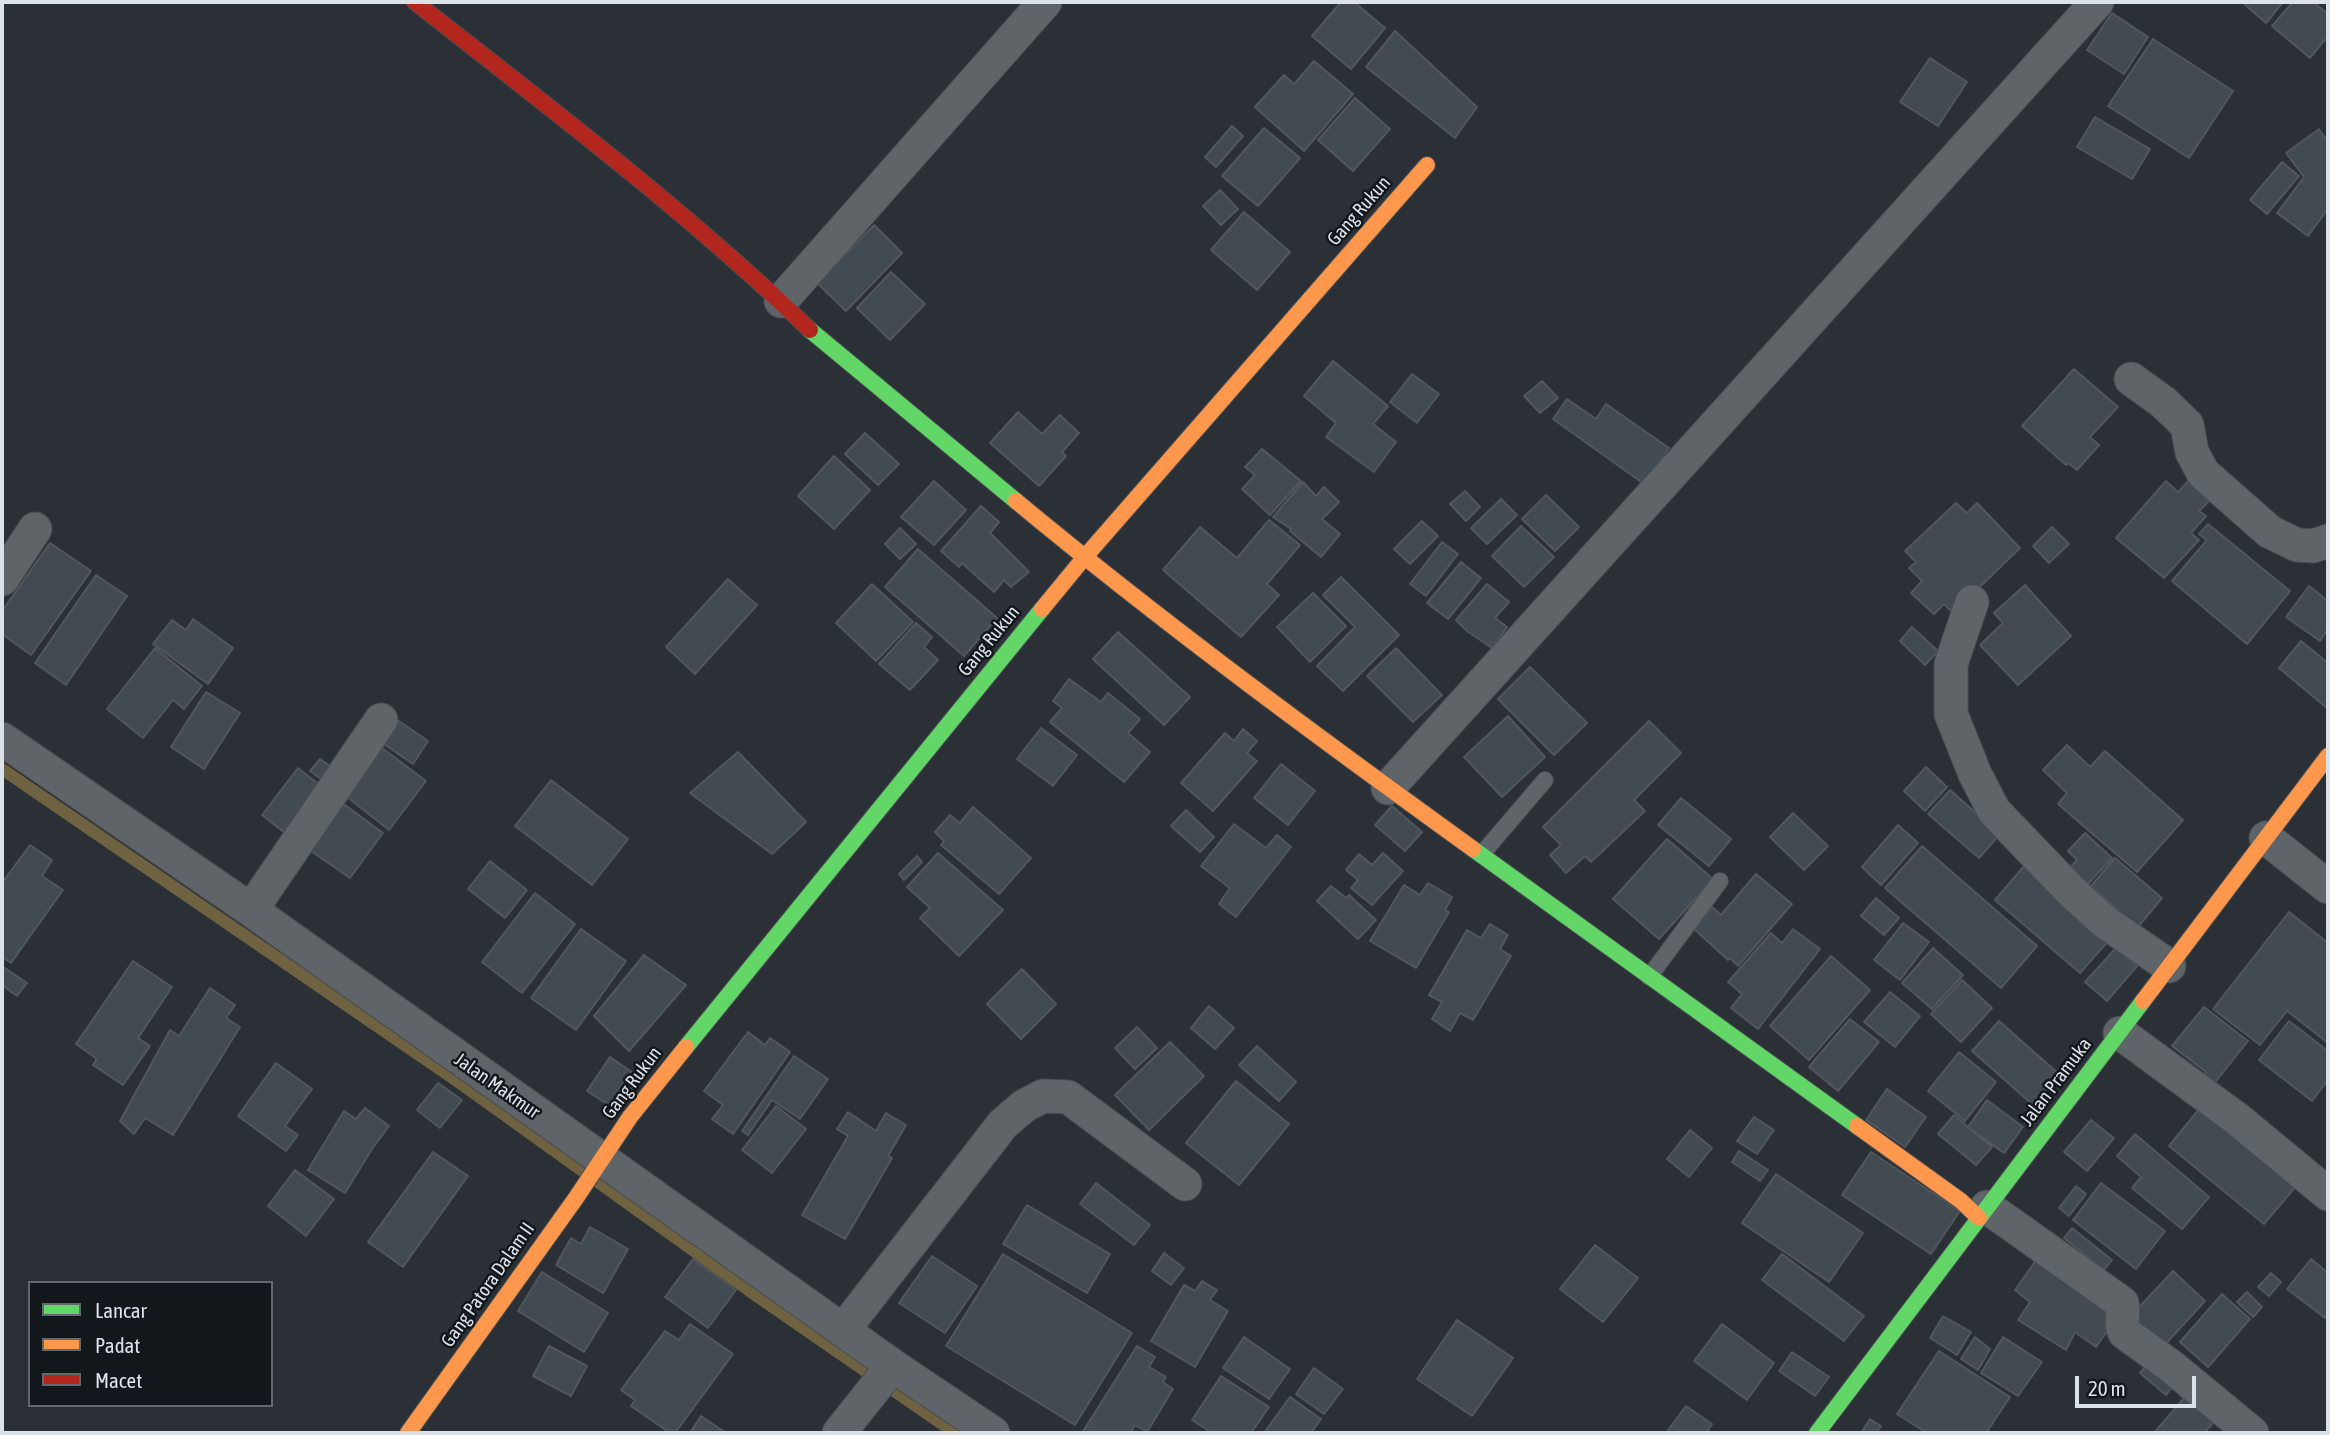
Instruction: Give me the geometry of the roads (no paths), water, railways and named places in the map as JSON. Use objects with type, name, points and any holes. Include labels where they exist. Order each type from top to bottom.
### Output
[{"type":"street","points":[[415,2],[683,215],[781,301],[814,334],[1084,558],[1388,788],[1961,1201],[2122,1303],[2124,1310],[2121,1326],[2125,1333],[2172,1367],[2252,1433]]},
{"type":"street","points":[[781,301],[1045,2]]},
{"type":"street","points":[[1388,788],[2097,2]]},
{"type":"street","name":"Gang Rukun","points":[[598,1165],[630,1116],[1084,558],[1427,165]]},
{"type":"street","points":[[2131,379],[2163,402],[2188,425],[2192,452],[2203,473],[2270,532],[2297,545],[2314,546],[2328,541]]},
{"type":"street","points":[[2,579],[35,529]]},
{"type":"street","points":[[1972,602],[1951,664],[1951,713],[1975,774],[1994,811],[2071,891],[2105,922],[2169,966]]},
{"type":"street","points":[[251,910],[381,720]]},
{"type":"street","name":"Jalan Makmur","points":[[2,739],[251,910],[598,1165],[844,1329],[884,1379],[993,1433]]},
{"type":"street","name":"Jalan Pramuka","points":[[1817,1433],[2328,757]]},
{"type":"street","points":[[2266,838],[2328,887]]},
{"type":"street","points":[[2120,1033],[2236,1118],[2328,1194]]},
{"type":"street","points":[[844,1329],[1003,1124],[1024,1105],[1043,1096],[1068,1097],[1185,1184]]},
{"type":"street","name":"Gang Patora Dalam II","points":[[408,1433],[598,1165]]},
{"type":"street","points":[[839,1433],[884,1379]]},
{"type":"lane","points":[[1480,855],[1545,780]]},
{"type":"lane","points":[[1649,977],[1720,881]]},
{"type":"waterway","points":[[2,769],[457,1081],[761,1299],[955,1433]]}]
